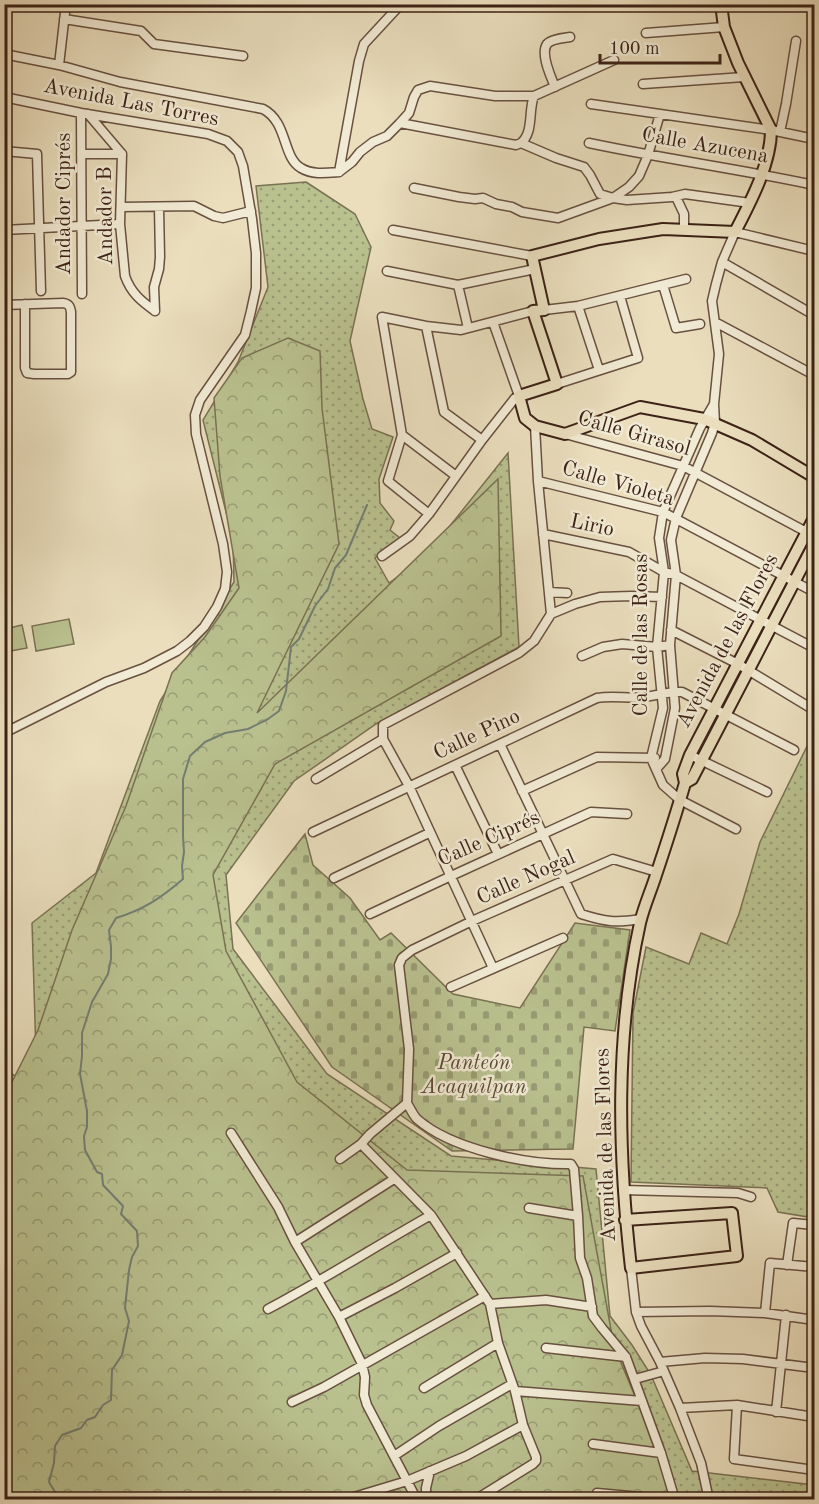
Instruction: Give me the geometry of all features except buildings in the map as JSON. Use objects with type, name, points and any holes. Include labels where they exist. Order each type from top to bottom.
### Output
[{"type":"main road","points":[[535,426],[525,418],[519,396],[557,384],[539,310],[532,255],[663,229],[735,232],[750,202],[775,131],[767,121],[744,77],[724,27],[721,4]]},
{"type":"main road","points":[[565,434],[640,407],[710,421],[752,440],[814,477]]},
{"type":"main road","name":"Calle Girasol","points":[[535,426],[565,434]]},
{"type":"main road","name":"Avenida de las Flores","points":[[743,667],[760,619],[784,575],[811,533],[814,518]]},
{"type":"main road","name":"Avenida de las Flores","points":[[631,1268],[623,1190],[621,1114],[624,1026],[630,970],[641,920],[680,800],[685,783],[683,774],[690,755],[719,712],[743,667],[771,625],[814,544]]},
{"type":"main road","name":"Avenida de las Flores","points":[[685,783],[692,779],[719,712]]},
{"type":"main road","points":[[625,1220],[732,1213],[737,1256],[631,1268]]},
{"type":"street","points":[[58,64],[66,4]]},
{"type":"street","points":[[339,172],[364,44],[400,4]]},
{"type":"street","points":[[64,19],[141,32],[154,44],[243,56]]},
{"type":"street","points":[[646,33],[724,27]]},
{"type":"street","points":[[555,87],[545,50],[550,42],[570,37]]},
{"type":"street","points":[[775,131],[786,104],[796,41]]},
{"type":"street","name":"Avenida Las Torres","points":[[4,54],[58,64],[120,82],[263,109],[271,113],[278,123],[294,162],[301,168],[316,173],[339,172]]},
{"type":"street","points":[[339,172],[360,152],[373,142],[387,136],[400,123],[409,113],[418,90],[430,86],[495,96],[534,96],[614,60]]},
{"type":"street","points":[[643,84],[744,77]]},
{"type":"street","points":[[400,123],[516,145],[526,139],[534,96]]},
{"type":"street","name":"Avenida Las Torres","points":[[4,97],[208,134],[227,141],[238,152],[243,166],[256,253],[256,288],[245,335],[200,400],[195,415],[196,434],[223,544],[227,572],[225,589],[217,607],[204,627],[177,651],[144,668],[106,682],[4,733]]},
{"type":"street","points":[[591,104],[775,131],[814,139]]},
{"type":"street","points":[[85,113],[122,154]]},
{"type":"street","name":"Andador Ciprés","points":[[82,294],[81,154],[85,113]]},
{"type":"street","points":[[414,188],[459,197],[483,198],[522,212],[558,218],[613,198],[629,187],[639,176],[648,155],[660,114]]},
{"type":"street","points":[[520,143],[584,167],[600,194],[613,198],[627,200],[676,197],[685,194],[750,202]]},
{"type":"street","name":"Calle Azucena","points":[[589,143],[814,185]]},
{"type":"street","name":"Andador Ciprés","points":[[4,151],[37,154],[41,291]]},
{"type":"street","points":[[81,154],[122,154]]},
{"type":"street","name":"Andador B","points":[[122,154],[120,224],[125,276],[128,285],[137,297],[155,311],[154,287],[160,257],[159,207]]},
{"type":"street","points":[[676,197],[684,214],[684,230]]},
{"type":"street","points":[[121,207],[194,206],[208,214],[223,218],[251,211]]},
{"type":"street","points":[[4,230],[120,224]]},
{"type":"street","points":[[393,230],[532,255]]},
{"type":"street","points":[[735,232],[814,251]]},
{"type":"street","name":"Calle de las Rosas","points":[[651,758],[663,708],[657,647],[664,572],[659,538],[663,512],[683,466],[710,421],[719,354],[712,301],[722,262],[735,232]]},
{"type":"street","points":[[722,262],[814,315]]},
{"type":"street","points":[[387,271],[458,285],[535,269]]},
{"type":"street","points":[[429,514],[388,481],[402,435],[382,317],[461,330],[539,310],[578,306],[686,279]]},
{"type":"street","points":[[458,285],[468,328]]},
{"type":"street","points":[[663,285],[676,328],[700,324]]},
{"type":"street","points":[[557,384],[638,358],[620,296]]},
{"type":"street","points":[[4,305],[25,304],[63,303],[71,307],[71,372],[68,374],[27,373],[25,368],[25,304]]},
{"type":"street","points":[[578,306],[599,370]]},
{"type":"street","points":[[382,556],[410,536],[429,514],[482,440],[519,396],[493,322]]},
{"type":"street","points":[[715,322],[814,375]]},
{"type":"street","points":[[426,326],[444,412],[482,440]]},
{"type":"street","name":"Calle de las Rosas","points":[[665,759],[675,708],[670,645],[676,575],[671,540],[676,518],[712,433],[710,421]]},
{"type":"street","points":[[535,426],[551,614]]},
{"type":"street","name":"Calle Girasol","points":[[565,434],[683,466],[811,533]]},
{"type":"street","points":[[402,435],[456,476]]},
{"type":"street","name":"Calle Violeta","points":[[538,481],[663,512],[814,592]]},
{"type":"street","name":"Lirio","points":[[543,534],[628,552],[814,648]]},
{"type":"street","points":[[549,592],[567,593]]},
{"type":"street","points":[[493,968],[409,786],[383,739],[383,725],[519,653],[534,641],[551,614],[600,597],[662,597]]},
{"type":"street","points":[[671,630],[743,667],[814,710]]},
{"type":"street","points":[[582,656],[603,647],[622,644],[657,647],[670,645]]},
{"type":"street","points":[[674,691],[682,692],[794,750]]},
{"type":"street","name":"Calle Pino","points":[[313,832],[597,698],[643,697],[674,691]]},
{"type":"street","points":[[316,779],[383,739]]},
{"type":"street","points":[[500,744],[581,914],[598,920],[618,923],[641,920]]},
{"type":"street","points":[[690,755],[766,792]]},
{"type":"street","points":[[522,791],[597,757],[665,759]]},
{"type":"street","points":[[651,758],[663,784],[680,800],[736,829]]},
{"type":"street","points":[[657,768],[665,759]]},
{"type":"street","points":[[455,765],[498,854]]},
{"type":"street","name":"Calle Ciprés","points":[[370,914],[591,812],[627,814]]},
{"type":"street","points":[[334,878],[429,833]]},
{"type":"street","name":"Calle Nogal","points":[[407,1103],[409,1049],[399,965],[402,957],[472,921],[613,859],[657,872]]},
{"type":"street","points":[[450,987],[562,938]]},
{"type":"street","points":[[340,1159],[361,1144],[407,1103],[415,1117],[448,1138],[504,1157],[572,1164],[580,1258],[587,1278],[593,1316],[626,1357],[661,1453],[674,1500],[597,1493]]},
{"type":"street","points":[[231,1133],[278,1207],[295,1242],[339,1317],[362,1364],[367,1405],[417,1500]]},
{"type":"street","points":[[361,1144],[430,1215],[490,1304],[498,1343],[536,1461],[475,1500]]},
{"type":"street","points":[[295,1242],[394,1179]]},
{"type":"street","points":[[623,1190],[738,1193],[751,1197]]},
{"type":"street","points":[[529,1208],[578,1216]]},
{"type":"street","points":[[268,1309],[430,1215]]},
{"type":"street","points":[[787,1265],[793,1223],[814,1225]]},
{"type":"street","points":[[339,1317],[457,1253]]},
{"type":"street","points":[[765,1313],[770,1263],[814,1267]]},
{"type":"street","name":"Avenida de las Flores","points":[[631,1268],[636,1312],[680,1408],[701,1463],[709,1500]]},
{"type":"street","points":[[292,1402],[324,1387],[485,1296]]},
{"type":"street","points":[[490,1304],[546,1300],[592,1307]]},
{"type":"street","points":[[636,1312],[765,1313],[814,1320]]},
{"type":"street","points":[[776,1412],[786,1316]]},
{"type":"street","points":[[424,1388],[498,1343]]},
{"type":"street","points":[[546,1348],[626,1357]]},
{"type":"street","points":[[660,1362],[705,1358],[743,1359],[814,1368]]},
{"type":"street","points":[[635,1379],[664,1371]]},
{"type":"street","points":[[394,1456],[439,1426],[513,1388],[642,1401]]},
{"type":"street","points":[[737,1405],[735,1459],[814,1470]]},
{"type":"street","points":[[680,1408],[737,1405],[814,1417]]},
{"type":"street","points":[[344,1500],[407,1481],[466,1456],[523,1425]]},
{"type":"street","points":[[593,1444],[661,1453]]},
{"type":"street","points":[[426,1500],[430,1471]]},
{"type":"green space","points":[[306,182],[355,214],[371,247],[350,341],[372,429],[393,437],[379,479],[380,503],[394,521],[390,530],[400,538],[375,558],[389,583],[426,556],[508,453],[519,647],[376,724],[294,781],[226,875],[233,949],[327,1074],[451,1156],[596,1169],[610,1316],[651,1375],[692,1471],[814,1485],[814,1499],[5,1499],[4,1070],[37,1087],[32,923],[96,873],[160,701],[234,582],[233,540],[203,420],[238,362],[268,287],[256,186]]},
{"type":"green space","points":[[288,338],[320,351],[322,408],[339,544],[257,713],[498,479],[501,636],[275,764],[213,875],[226,951],[297,1082],[407,1170],[583,1176],[614,1346],[678,1499],[5,1499],[4,1098],[38,1030],[72,930],[126,806],[172,673],[205,637],[239,588],[220,476],[214,398],[242,358]]},
{"type":"green space","points":[[69,619],[74,644],[36,651],[32,626]]},
{"type":"green space","points":[[22,625],[27,648],[5,652],[5,629]]},
{"type":"green space","points":[[814,732],[814,1218],[778,1212],[767,1188],[631,1182],[633,1013],[646,947],[689,964],[701,933],[727,944],[739,914],[760,842]]},
{"type":"green space","name":"Panteón Acaquilpan","points":[[305,834],[313,865],[350,898],[380,940],[391,933],[453,994],[520,1008],[575,923],[630,930],[615,1031],[584,1027],[573,1149],[452,1151],[332,1067],[236,923]]},
{"type":"waterway","points":[[55,1500],[55,1492],[49,1482],[54,1463],[55,1446],[62,1435],[81,1428],[87,1420],[95,1417],[103,1405],[111,1400],[112,1370],[122,1355],[129,1321],[125,1308],[129,1270],[138,1246],[137,1231],[121,1214],[123,1206],[103,1185],[102,1174],[97,1172],[85,1150],[87,1111],[80,1074],[82,1033],[92,1002],[108,974],[111,959],[109,930],[116,918],[151,903],[183,879],[183,779],[190,756],[205,742],[225,733],[248,729],[279,711],[286,691],[291,647],[299,639],[315,606],[328,589],[335,568],[346,555],[367,505]]}]
